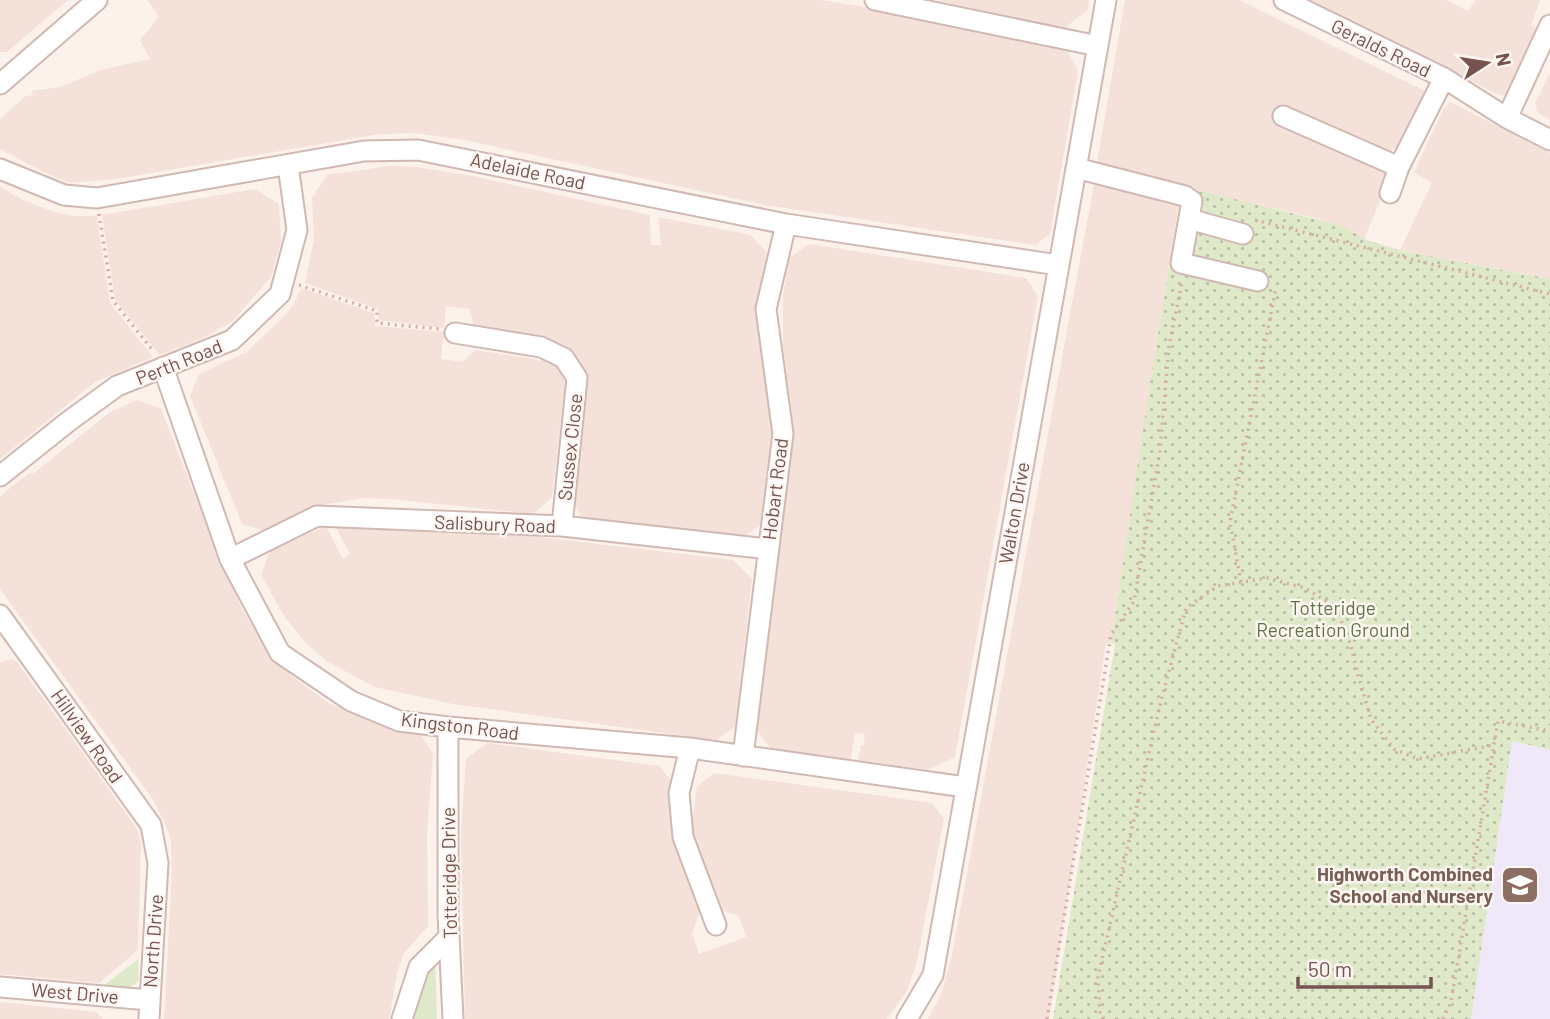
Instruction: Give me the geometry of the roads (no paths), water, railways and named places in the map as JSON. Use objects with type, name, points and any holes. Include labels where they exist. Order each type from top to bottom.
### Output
[{"type":"street","points":[[0,84],[97,0]]},
{"type":"street","points":[[875,0],[1098,46]]},
{"type":"street","name":"Walton Drive","points":[[907,1019],[933,975],[1106,0]]},
{"type":"street","name":"Geralds Road","points":[[1296,3],[1444,78],[1507,118],[1550,140]]},
{"type":"street","points":[[1507,118],[1550,25]]},
{"type":"street","points":[[1390,193],[1399,167],[1444,78]]},
{"type":"street","points":[[1283,116],[1399,167]]},
{"type":"street","name":"Adelaide Road","points":[[0,169],[64,195],[97,198],[364,151],[418,150],[786,224],[1058,265]]},
{"type":"street","name":"Perth Road","points":[[0,476],[117,386],[232,341],[280,294],[297,230],[288,165]]},
{"type":"street","points":[[1076,168],[1185,196],[1192,201],[1181,263],[1258,281]]},
{"type":"street","points":[[1189,219],[1243,234]]},
{"type":"street","name":"Hobart Road","points":[[743,756],[783,434],[766,309],[786,224]]},
{"type":"street","name":"Sussex Close","points":[[455,332],[541,347],[564,358],[577,378],[562,526]]},
{"type":"street","name":"Kingston Road","points":[[164,366],[230,559],[280,653],[351,701],[399,720],[448,727],[690,748],[965,787]]},
{"type":"street","name":"Salisbury Road","points":[[230,559],[317,516],[562,526],[768,549]]},
{"type":"street","name":"Hillview Road","points":[[0,615],[6,636],[151,825],[158,863]]},
{"type":"street","name":"Totteridge Drive","points":[[448,727],[449,937],[453,1019]]},
{"type":"street","points":[[690,748],[679,793],[683,838],[716,925]]},
{"type":"street","name":"North Drive","points":[[149,1009],[158,863]]},
{"type":"street","points":[[402,1019],[419,967],[449,937]]},
{"type":"street","name":"West Drive","points":[[0,987],[149,1009]]},
{"type":"place","name":"Highworth Combined School and Nursery","points":[[1520,885]]},
{"type":"park label","name":"Totteridge Recreation Ground","points":[[1333,619]]}]
